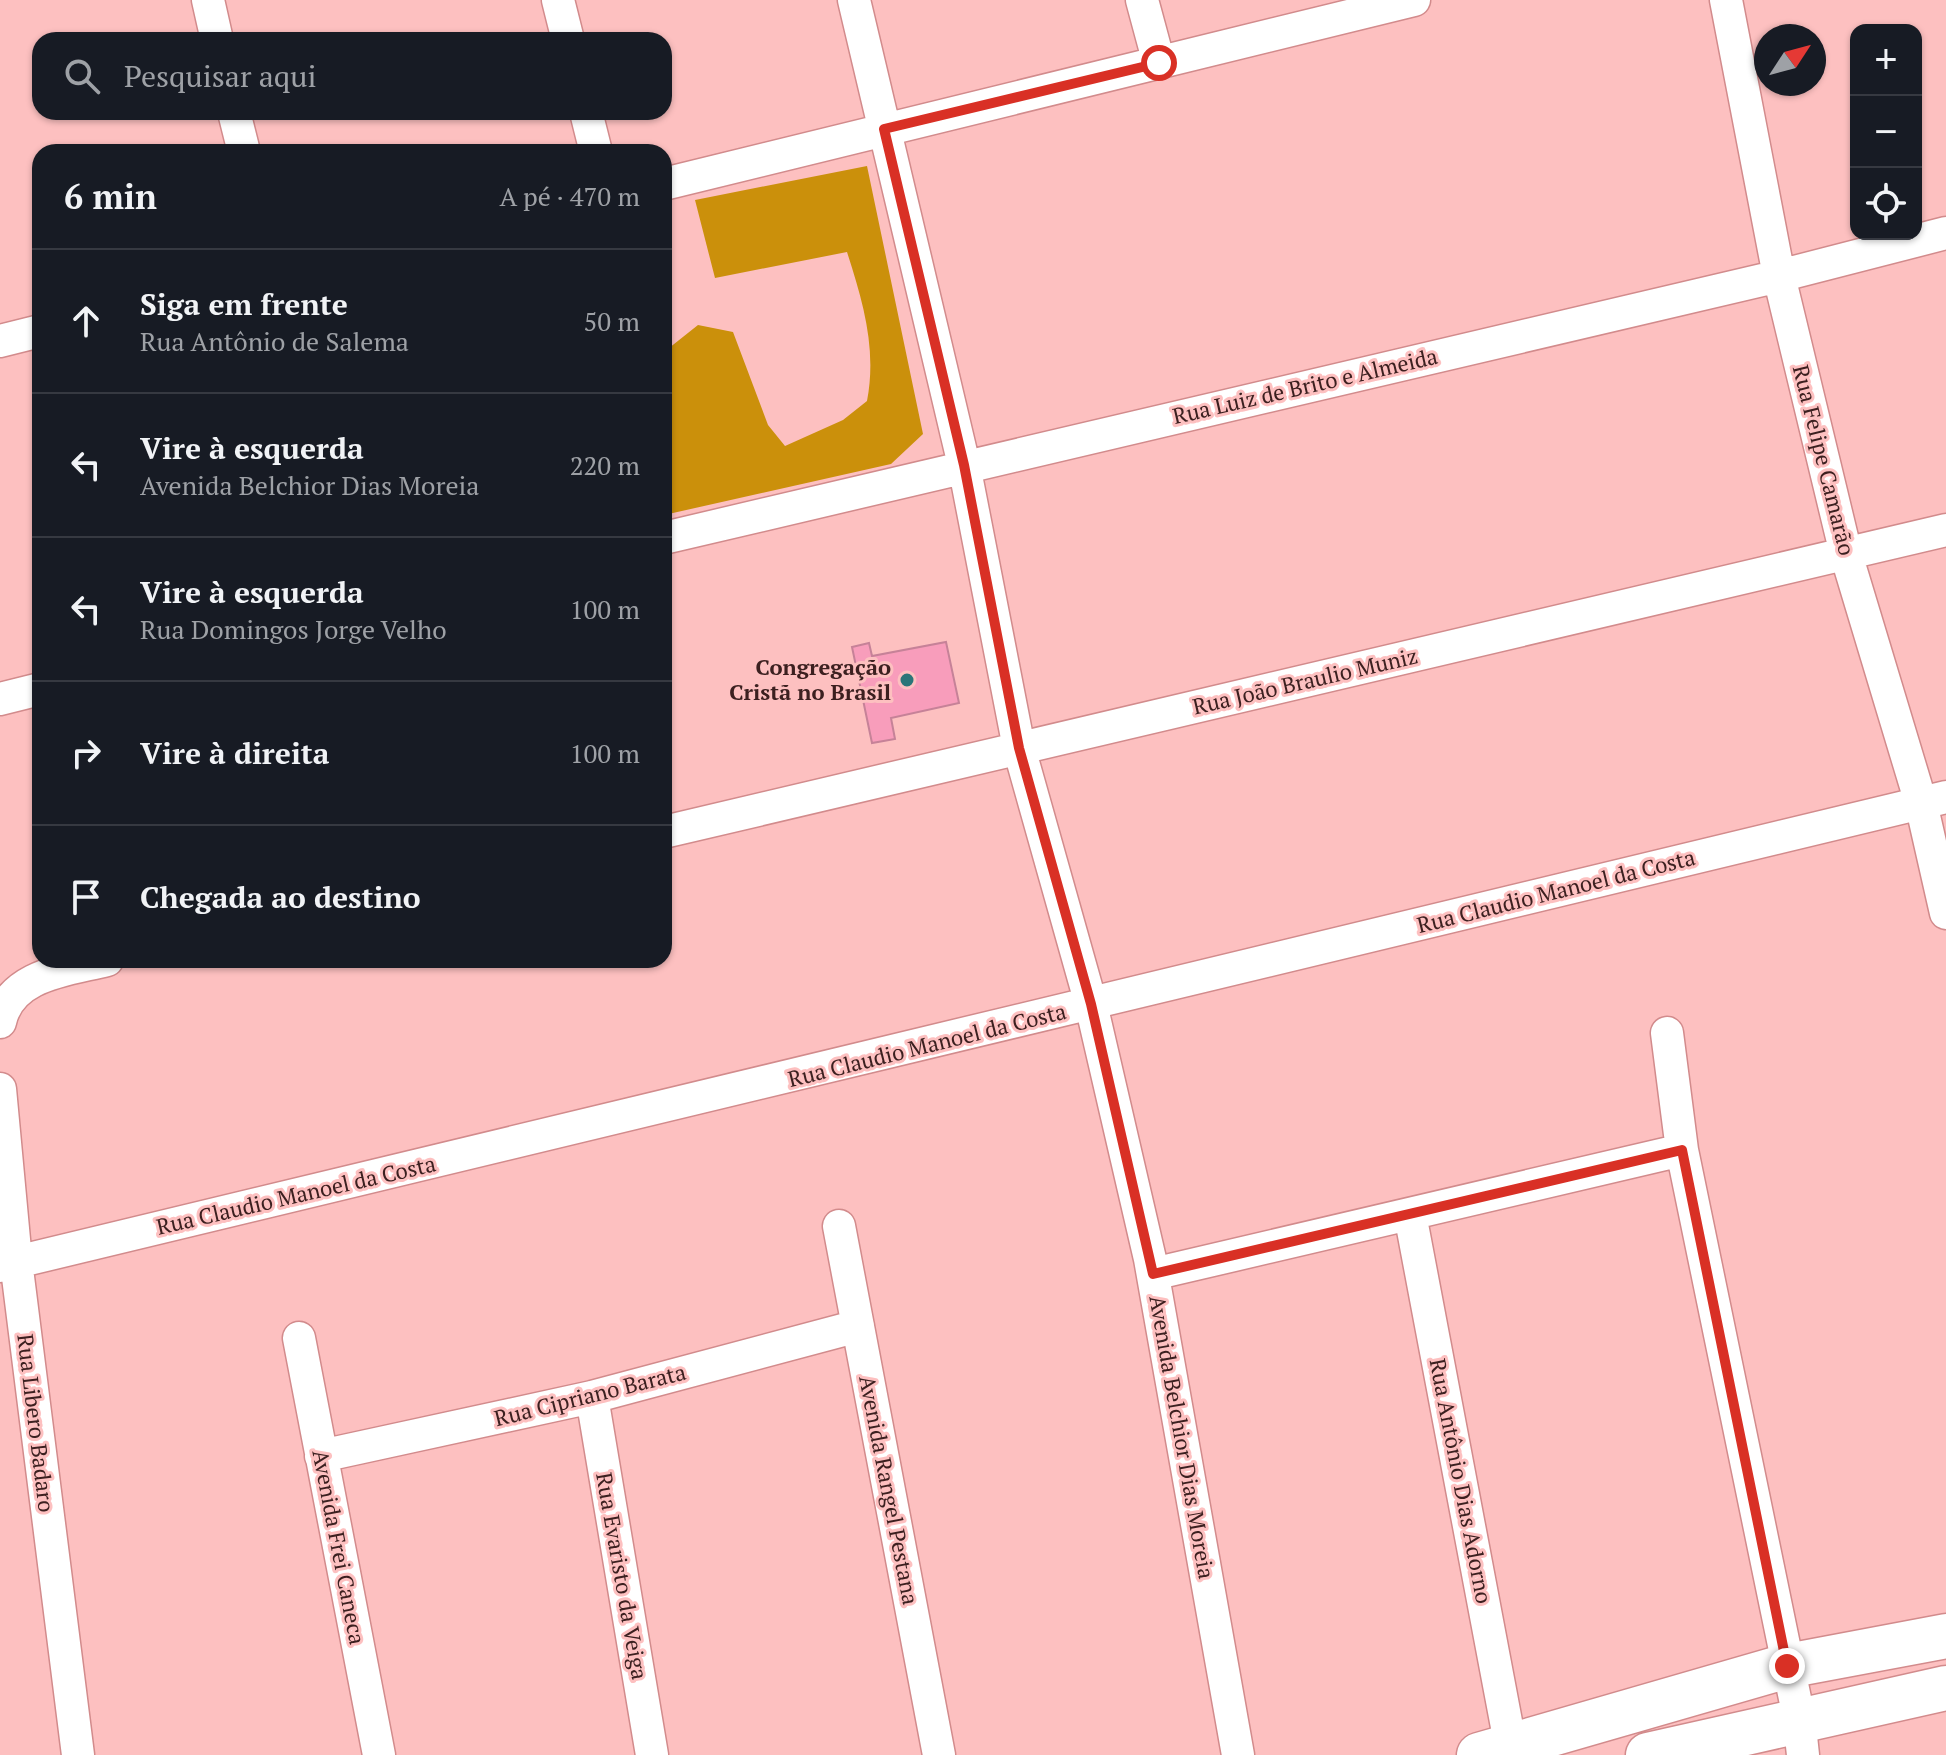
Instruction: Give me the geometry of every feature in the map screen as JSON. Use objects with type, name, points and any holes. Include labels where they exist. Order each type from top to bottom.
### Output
[{"type":"street","points":[[208,0],[215,32]]},
{"type":"street","points":[[558,0],[566,32]]},
{"type":"street","name":"Avenida Belchior Dias Moreia","points":[[854,0],[964,465],[1019,748],[1091,1004],[1153,1274],[1238,1755]]},
{"type":"street","points":[[1142,0],[1159,63]]},
{"type":"street","points":[[672,182],[1414,0]]},
{"type":"street","name":"Rua Felipe Camarão","points":[[1726,0],[1779,276],[1846,554],[1933,800],[1946,913]]},
{"type":"street","points":[[236,120],[242,144]]},
{"type":"street","points":[[588,120],[594,144]]},
{"type":"street","name":"Rua Luiz de Brito e Almeida","points":[[672,536],[1779,276],[1946,233]]},
{"type":"street","points":[[0,341],[32,333]]},
{"type":"street","name":"Rua João Braulio Muniz","points":[[672,830],[1946,530]]},
{"type":"street","points":[[0,699],[32,691]]},
{"type":"street","name":"Rua Claudio Manoel da Costa","points":[[8,1264],[1933,800]]},
{"type":"street","points":[[0,1022],[15,991],[45,975],[74,968]]},
{"type":"street","points":[[1667,1033],[1682,1150],[1801,1737]]},
{"type":"street","name":"Rua Libero Badaro","points":[[0,1089],[8,1264],[78,1755]]},
{"type":"street","points":[[1153,1274],[1682,1150]]},
{"type":"street","name":"Rua Antônio Dias Adorno","points":[[1410,1214],[1495,1752]]},
{"type":"street","name":"Avenida Rangel Pestana","points":[[839,1226],[939,1755]]},
{"type":"street","name":"Rua Cipriano Barata","points":[[321,1456],[592,1397],[858,1326]]},
{"type":"street","name":"Avenida Frei Caneca","points":[[299,1338],[379,1755]]},
{"type":"street","name":"Rua Evaristo da Veiga","points":[[592,1397],[652,1755]]},
{"type":"street","points":[[1495,1752],[1787,1666],[1946,1636]]},
{"type":"street","points":[[1648,1755],[1801,1737],[1946,1688]]},
{"type":"shaded area","points":[[867,166],[923,434],[891,464],[672,513],[672,346],[698,325],[733,332],[768,425],[785,446],[843,420],[867,401],[870,382],[867,326],[847,252],[715,278],[695,200]]},
{"type":"building","name":"Congregação Cristã no Brasil","points":[[946,642],[959,703],[891,718],[895,739],[872,743],[852,647],[869,643],[872,656]]},
{"type":"place","name":"Congregação Cristã no Brasil","points":[[907,680]]},
{"type":"route","points":[[1159,63],[884,129],[964,465],[1019,748],[1091,1004],[1153,1274],[1682,1150],[1787,1666]]}]
